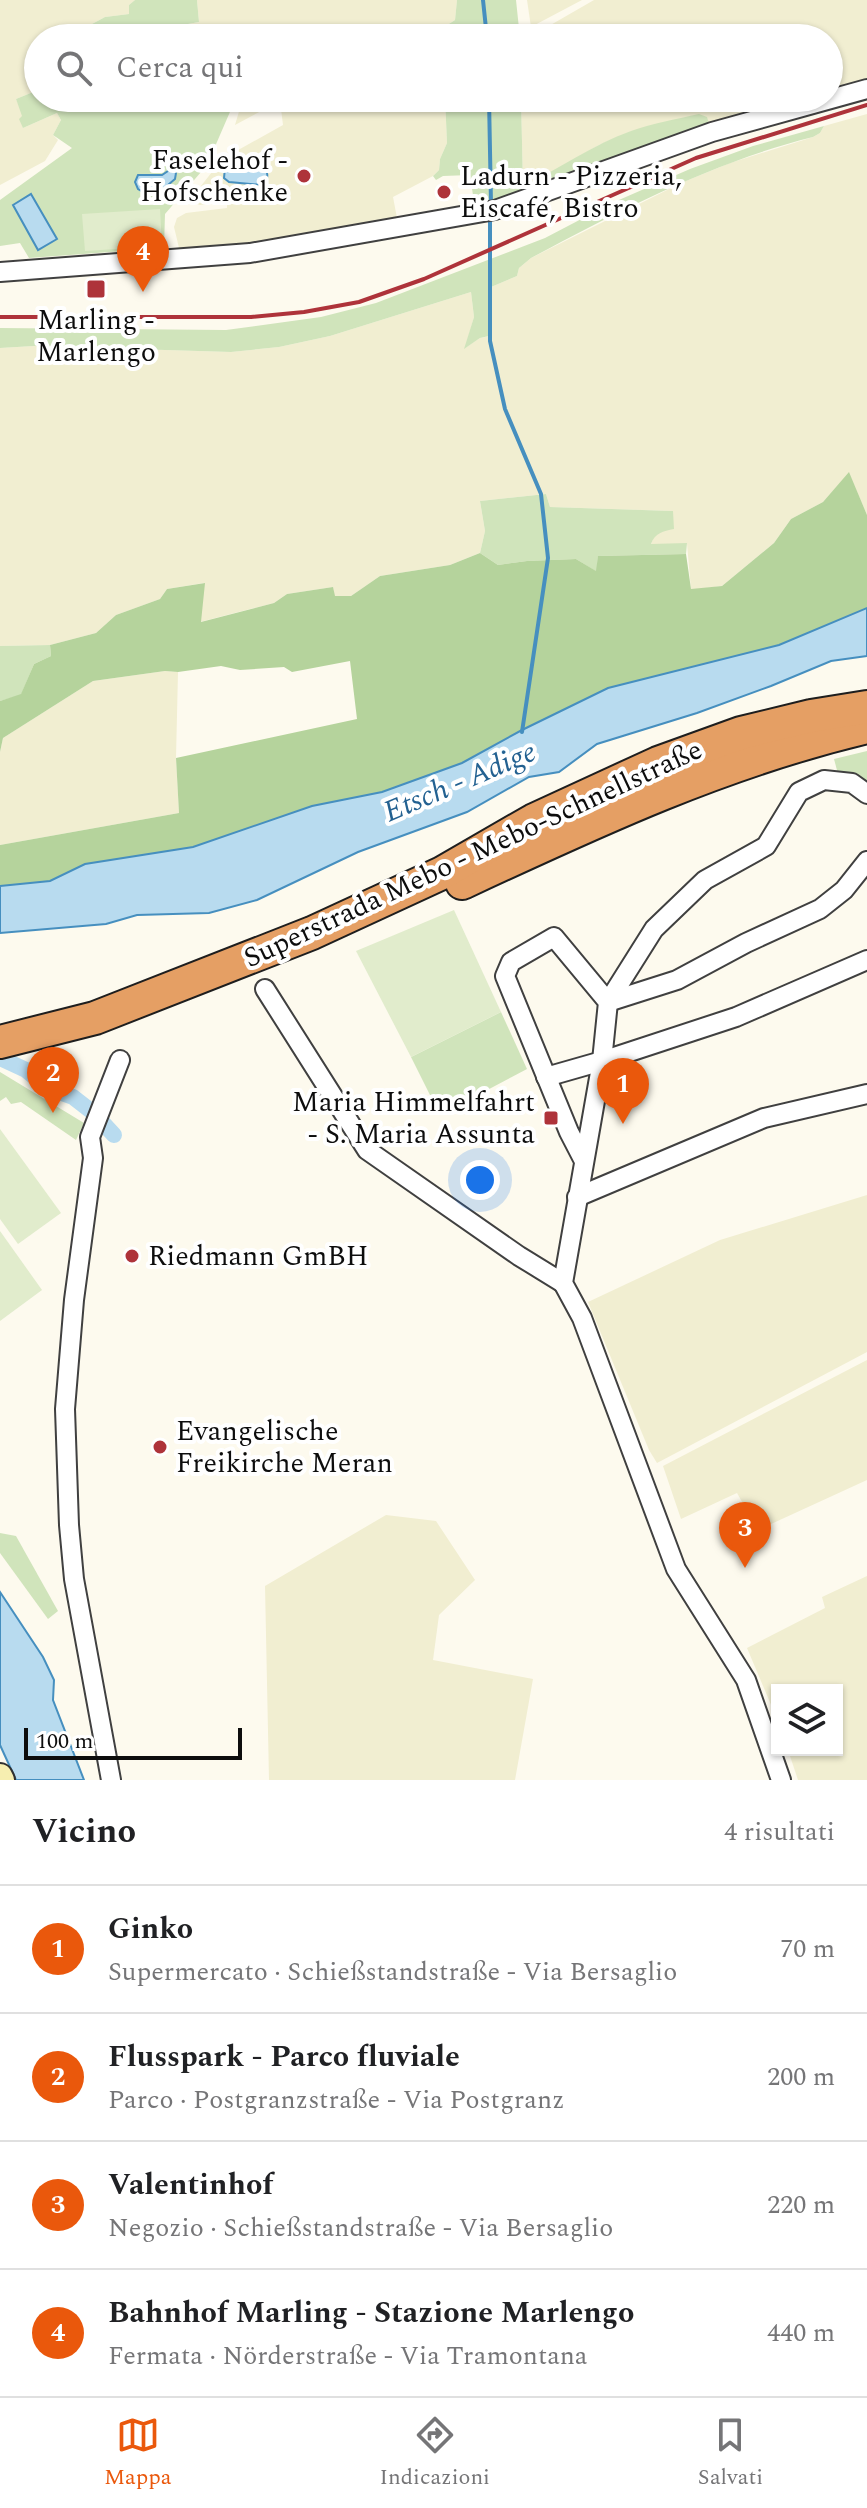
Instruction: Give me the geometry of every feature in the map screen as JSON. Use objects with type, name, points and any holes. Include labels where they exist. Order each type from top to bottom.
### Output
[{"type":"highway","points":[[823,725],[843,699],[867,694]]},
{"type":"highway","points":[[823,725],[867,707]]},
{"type":"highway","points":[[823,725],[867,727]]},
{"type":"highway","points":[[823,725],[867,738]]},
{"type":"highway","name":"Superstrada Mebo - Mebo-Schnellstraße","points":[[0,1058],[317,950],[575,831],[762,755],[823,725]]},
{"type":"highway","name":"Superstrada Mebo - Mebo-Schnellstraße","points":[[0,1042],[97,1025],[442,873],[534,820],[658,763],[741,733],[823,725]]},
{"type":"street","points":[[843,96],[867,89]]},
{"type":"street","points":[[0,272],[250,253],[488,211],[712,132],[784,112]]},
{"type":"street","points":[[563,1283],[602,1061],[608,1002],[654,929],[705,880],[766,846],[799,792],[824,780],[852,783],[867,794]]},
{"type":"street","points":[[608,1002],[677,980],[746,943],[820,909],[844,890],[867,861]]},
{"type":"street","points":[[584,1161],[569,1132],[505,976],[511,962],[554,937],[608,1002]]},
{"type":"street","points":[[546,1077],[736,1017],[867,960]]},
{"type":"street","points":[[265,989],[367,1150],[563,1283],[582,1318],[676,1569],[746,1680],[781,1780]]},
{"type":"street","points":[[111,1780],[74,1579],[65,1409],[74,1300],[93,1158],[90,1137],[120,1060]]},
{"type":"street","points":[[577,1197],[764,1118],[867,1094]]},
{"type":"shaded area","points":[[0,0],[135,0],[129,5],[129,14],[105,17],[92,24],[24,24],[24,96],[16,99],[22,112],[23,128],[57,113],[61,120],[53,135],[58,140],[45,161],[0,185]]},
{"type":"shaded area","points":[[197,0],[457,0],[455,20],[449,24],[188,24],[199,22]]},
{"type":"shaded area","points":[[527,0],[582,0],[537,24],[531,24]]},
{"type":"shaded area","points":[[594,0],[867,0],[867,82],[843,89],[843,24],[552,24]]},
{"type":"shaded area","points":[[239,112],[259,112],[235,125]]},
{"type":"shaded area","points":[[281,112],[446,112],[447,143],[439,170],[433,176],[393,197],[397,218],[248,246],[180,252],[174,227],[177,218],[186,213],[227,208],[227,201],[200,205],[189,201],[212,172],[215,163],[283,125]]},
{"type":"shaded area","points":[[521,112],[762,112],[710,127],[632,131],[523,186]]},
{"type":"shaded area","points":[[867,114],[867,515],[849,473],[823,502],[791,519],[774,543],[722,586],[691,590],[687,544],[651,544],[654,536],[663,531],[673,511],[550,507],[546,494],[480,501],[485,531],[480,553],[450,565],[380,576],[351,596],[334,596],[333,587],[287,594],[274,603],[200,622],[204,583],[167,589],[160,599],[116,615],[96,633],[50,645],[0,646],[0,348],[34,346],[231,352],[279,347],[330,336],[471,292],[474,317],[465,348],[480,338],[490,336],[491,287],[517,276],[519,268],[531,258],[681,183],[730,163],[813,137],[824,126]]},
{"type":"shaded area","points":[[178,672],[176,758],[179,813],[0,845],[0,752],[3,738],[93,681]]},
{"type":"shaded area","points":[[867,1195],[867,1352],[657,1463],[588,1302],[720,1240]]},
{"type":"shaded area","points":[[867,1360],[867,1480],[758,1530],[737,1493],[681,1519],[663,1466]]},
{"type":"shaded area","points":[[386,1515],[436,1521],[475,1580],[439,1615],[433,1660],[533,1679],[515,1780],[269,1780],[265,1586]]},
{"type":"shaded area","points":[[867,1576],[867,1780],[798,1780],[790,1756],[843,1756],[843,1684],[771,1684],[771,1705],[747,1648],[825,1608],[822,1597]]},
{"type":"green space","points":[[135,0],[197,0],[199,22],[92,24],[105,17],[129,14],[129,5]]},
{"type":"green space","points":[[457,0],[516,0],[519,24],[449,24],[455,20]]},
{"type":"green space","points":[[24,96],[24,112],[230,112],[207,165],[165,214],[164,248],[29,258],[20,243],[0,246],[0,200],[72,148],[53,135],[61,120],[57,113],[23,128],[16,99]]},
{"type":"green space","points":[[446,112],[521,112],[523,186],[617,136],[639,128],[699,114],[707,117],[710,127],[524,196],[479,204],[474,202],[470,175],[443,176],[436,180],[433,176],[439,170],[447,143]]},
{"type":"green space","points":[[824,126],[813,137],[739,160],[668,189],[531,258],[519,268],[517,276],[491,287],[489,336],[464,349],[474,317],[471,292],[330,336],[279,347],[231,352],[34,346],[0,348],[0,328],[226,330],[321,317],[376,303],[545,238],[612,203],[690,169],[753,146]]},
{"type":"green space","points":[[160,209],[162,246],[85,251],[82,214]]},
{"type":"green space","points":[[849,472],[867,515],[867,608],[779,645],[608,688],[462,763],[382,792],[312,806],[193,847],[85,864],[50,881],[0,886],[0,845],[179,813],[176,758],[357,719],[350,661],[292,672],[284,667],[240,670],[221,666],[165,671],[93,681],[3,738],[0,752],[0,701],[21,694],[34,664],[51,656],[50,645],[96,633],[116,615],[160,599],[167,589],[205,583],[201,622],[274,603],[287,594],[333,587],[335,596],[351,596],[380,576],[450,565],[480,553],[498,565],[576,559],[596,571],[598,556],[686,554],[691,589],[722,586],[774,543],[791,519],[823,502]]},
{"type":"green space","points":[[546,494],[550,507],[673,511],[674,529],[660,533],[651,544],[687,543],[686,554],[598,556],[597,572],[576,559],[498,565],[480,553],[485,531],[480,501]]},
{"type":"green space","points":[[50,645],[51,656],[34,664],[21,695],[0,701],[0,646]]},
{"type":"green space","points":[[867,751],[867,780],[864,782],[838,774],[834,759]]},
{"type":"green space","points":[[454,910],[501,1012],[411,1057],[356,951]]},
{"type":"green space","points":[[501,1012],[527,1069],[440,1115],[411,1057]]},
{"type":"green space","points":[[0,1072],[84,1123],[76,1140],[21,1102],[11,1104],[6,1097],[0,1101]]},
{"type":"green space","points":[[0,1129],[61,1213],[18,1244],[0,1219]]},
{"type":"green space","points":[[0,1231],[42,1290],[0,1321]]},
{"type":"green space","points":[[0,1533],[16,1536],[58,1611],[48,1619],[0,1553]]},
{"type":"water","points":[[256,164],[265,168],[266,184],[229,182],[224,178],[225,168]]},
{"type":"water","points":[[171,169],[176,173],[175,179],[162,190],[145,193],[138,189],[135,182],[138,175],[162,175]]},
{"type":"water","points":[[31,194],[57,239],[38,250],[13,205]]},
{"type":"water","name":"Etsch - Adige","points":[[867,608],[867,656],[831,661],[697,713],[597,744],[559,772],[529,777],[467,812],[358,852],[257,900],[209,913],[137,915],[106,924],[0,933],[0,886],[50,881],[85,864],[193,847],[312,806],[382,792],[462,763],[608,688],[779,645]]},
{"type":"water","points":[[0,1592],[43,1657],[54,1680],[53,1700],[84,1780],[16,1780],[0,1745]]},
{"type":"waterway","points":[[483,0],[486,24]]},
{"type":"waterway","points":[[489,112],[491,204]]},
{"type":"waterway","name":"Etsch - Adige","points":[[490,216],[490,341],[505,409],[541,494],[548,558],[522,732]]},
{"type":"waterway","points":[[0,1058],[26,1070],[48,1088],[73,1097],[91,1111]]},
{"type":"waterway","points":[[102,1122],[114,1135]]},
{"type":"railway","points":[[0,317],[251,317],[359,302],[424,279],[696,158],[867,105]]},
{"type":"place","name":"Faselehof - Hofschenke","points":[[304,176]]},
{"type":"place","name":"Ladurn - Pizzeria, Eiscafé, Bistro","points":[[444,192]]},
{"type":"place","name":"Marling - Marlengo","points":[[96,289]]},
{"type":"place","name":"Bahnhof Marling - Stazione Marlengo","points":[[143,292]]},
{"type":"place","name":"Flusspark - Parco fluviale","points":[[53,1113]]},
{"type":"place","name":"Maria Himmelfahrt - S. Maria Assunta","points":[[551,1118]]},
{"type":"place","name":"Ginko","points":[[623,1124]]},
{"type":"place","name":"Riedmann GmBH","points":[[132,1256]]},
{"type":"place","name":"Evangelische Freikirche Meran","points":[[160,1447]]},
{"type":"place","name":"Valentinhof","points":[[745,1568]]}]
